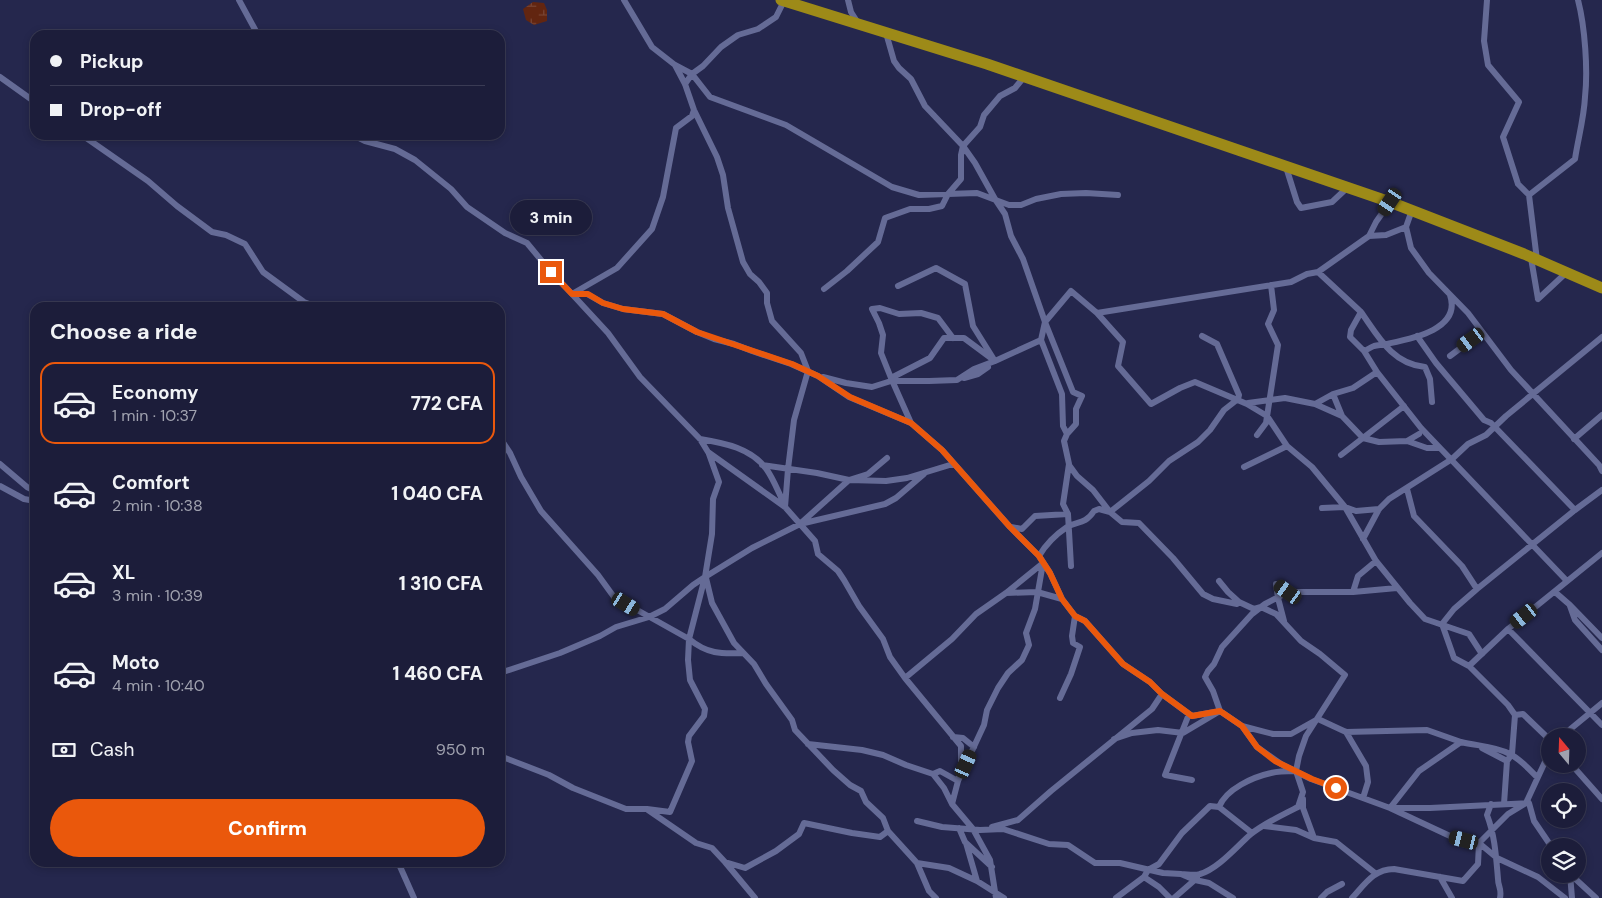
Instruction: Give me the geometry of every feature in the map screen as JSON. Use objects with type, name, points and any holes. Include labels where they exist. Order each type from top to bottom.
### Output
[{"type":"highway","points":[[783,0],[1024,77],[1390,202],[1567,272],[1602,288]]},
{"type":"street","points":[[240,0],[255,30]]},
{"type":"street","points":[[624,0],[652,47],[675,65],[692,74],[710,97],[786,125],[892,187],[919,195],[977,193],[1009,205],[1021,205],[1036,199],[1061,194],[1118,195]]},
{"type":"street","points":[[685,84],[692,74],[704,66],[721,47],[738,35],[758,29],[776,17],[783,0]]},
{"type":"street","points":[[848,0],[851,12],[859,24]]},
{"type":"street","points":[[1487,0],[1484,41],[1488,65],[1519,102],[1503,137],[1518,184],[1529,194],[1538,298],[1567,272]]},
{"type":"street","points":[[1529,194],[1575,159],[1585,97],[1582,15],[1578,0]]},
{"type":"street","points":[[886,32],[894,61],[911,79],[925,106],[963,146],[1005,214],[1011,236],[1024,259],[1045,322],[1073,392],[1082,396],[1076,409],[1076,424],[1067,434],[1064,441],[1069,464],[1063,504],[1068,514],[1071,566]]},
{"type":"street","points":[[675,65],[717,157],[723,175],[728,208],[742,262],[767,293],[767,303],[772,321],[801,353],[808,371],[794,420],[785,506]]},
{"type":"street","points":[[0,77],[30,98]]},
{"type":"street","points":[[824,289],[847,271],[878,242],[885,218],[910,209],[929,209],[942,206],[948,194],[961,179],[961,154],[963,146],[980,127],[984,115],[1000,96],[1015,88],[1024,77]]},
{"type":"street","points":[[572,294],[617,268],[652,229],[663,197],[676,128],[692,116],[694,110]]},
{"type":"street","points":[[89,140],[148,181],[212,232],[226,235],[245,244],[263,272],[304,302]]},
{"type":"street","points":[[363,140],[395,149],[415,160],[451,189],[467,207],[505,233],[527,243],[608,334],[640,377],[700,439],[708,452],[719,482],[713,499],[712,534],[705,577],[689,639],[688,660],[690,680],[705,709],[704,716],[689,736],[688,742],[692,760],[670,812],[626,809],[505,758]]},
{"type":"street","points":[[1286,167],[1301,208],[1332,202],[1347,188]]},
{"type":"street","points":[[1098,313],[1291,282],[1307,274],[1318,272],[1369,236],[1390,202]]},
{"type":"street","points":[[1412,210],[1406,228],[1411,248],[1429,273],[1468,313],[1511,370],[1533,395],[1601,467]]},
{"type":"street","points":[[1369,236],[1386,235],[1406,228]]},
{"type":"street","points":[[898,286],[936,268],[965,284],[973,326],[995,361]]},
{"type":"street","points":[[1318,272],[1361,312],[1384,345],[1413,366],[1425,367],[1430,379],[1432,402]]},
{"type":"street","points":[[1257,435],[1266,424],[1278,345],[1268,324],[1274,310],[1271,285]]},
{"type":"street","points":[[1067,434],[1063,426],[1062,394],[1041,340],[1045,322],[1071,291],[1098,313],[1123,342],[1118,366],[1151,404],[1195,382],[1238,399],[1267,416],[1287,446],[1312,466],[1345,507],[1376,561],[1425,619],[1469,634],[1482,654]]},
{"type":"street","points":[[1364,351],[1375,346],[1432,332],[1450,316],[1453,304],[1448,292]]},
{"type":"street","points":[[572,294],[588,294],[603,303],[623,309],[663,314],[697,332],[808,371],[850,397],[911,423],[942,450],[1010,527],[1039,556],[1050,573],[1062,599],[1075,616],[1085,621],[1123,664],[1150,682],[1162,694],[1192,716],[1220,711]]},
{"type":"street","points":[[911,423],[881,353],[883,335],[880,323],[872,309],[880,308],[899,314],[921,313],[938,318],[953,338]]},
{"type":"street","points":[[1361,312],[1351,330],[1350,337],[1364,351],[1420,431],[1452,459],[1530,545],[1566,580]]},
{"type":"street","points":[[1450,356],[1482,332]]},
{"type":"street","points":[[1110,512],[1149,481],[1169,461],[1198,442],[1210,430],[1224,410],[1238,399],[1239,395],[1217,344],[1202,336]]},
{"type":"street","points":[[1418,336],[1447,377],[1470,401],[1484,420],[1491,423],[1574,510]]},
{"type":"street","points":[[1363,539],[1379,509],[1389,499],[1452,459],[1468,444],[1486,435],[1602,337]]},
{"type":"street","points":[[818,376],[872,387],[891,380],[930,358],[944,338],[964,338],[995,361]]},
{"type":"street","points":[[891,380],[957,380],[978,374],[995,361],[1041,340]]},
{"type":"street","points":[[1315,404],[1334,394],[1353,388],[1377,372]]},
{"type":"street","points":[[1334,394],[1342,416]]},
{"type":"street","points":[[1247,404],[1285,398],[1315,404],[1342,416],[1363,438],[1379,442],[1407,441],[1428,448],[1439,448]]},
{"type":"street","points":[[1341,455],[1404,406]]},
{"type":"street","points":[[1574,439],[1602,415]]},
{"type":"street","points":[[1407,441],[1420,431]]},
{"type":"street","points":[[1418,444],[1420,431]]},
{"type":"street","points":[[700,439],[732,446],[758,459],[767,470],[785,506],[815,541],[818,554],[838,571],[844,580],[883,639],[890,658],[961,746],[961,764],[952,804]]},
{"type":"street","points":[[505,446],[541,512],[598,575],[614,597],[689,639],[699,648],[719,654],[743,653]]},
{"type":"street","points":[[1244,467],[1287,446]]},
{"type":"street","points":[[708,452],[785,506]]},
{"type":"street","points":[[800,524],[849,480],[868,474],[887,458]]},
{"type":"street","points":[[0,464],[30,488]]},
{"type":"street","points":[[762,465],[818,472],[849,480],[886,481],[924,474],[953,464]]},
{"type":"street","points":[[1069,464],[1077,476],[1094,490],[1110,512],[1122,522],[1139,523],[1173,558],[1203,594],[1213,599],[1237,604],[1239,602]]},
{"type":"street","points":[[505,671],[560,653],[616,627],[649,617],[665,609],[693,585],[752,548],[800,524],[885,504],[896,498],[924,474]]},
{"type":"street","points":[[0,486],[24,499],[30,500]]},
{"type":"street","points":[[1407,489],[1414,516],[1462,566],[1477,589]]},
{"type":"street","points":[[1442,624],[1454,609],[1477,589],[1574,510],[1602,490]]},
{"type":"street","points":[[1322,508],[1345,507],[1356,511],[1379,509]]},
{"type":"street","points":[[1039,556],[1049,540],[1069,526],[1077,525],[1099,509],[1110,512]]},
{"type":"street","points":[[1010,527],[1022,529],[1035,516],[1068,514]]},
{"type":"street","points":[[1469,666],[1508,628],[1602,553]]},
{"type":"street","points":[[1596,558],[1602,564]]},
{"type":"street","points":[[1353,592],[1358,576],[1376,561]]},
{"type":"street","points":[[905,678],[952,639],[976,614],[1006,593],[1042,563]]},
{"type":"street","points":[[958,780],[984,724],[987,710],[998,688],[1008,673],[1022,660],[1029,645],[1026,633],[1035,609],[1042,563]]},
{"type":"street","points":[[705,577],[712,603],[734,643],[754,664],[792,720],[795,730],[850,785],[862,791],[866,802],[883,818],[888,831],[917,863],[927,895],[936,898]]},
{"type":"street","points":[[1219,581],[1239,602],[1254,609],[1288,592],[1353,592],[1397,588]]},
{"type":"street","points":[[1285,625],[1276,584],[1288,592]]},
{"type":"street","points":[[1006,593],[1037,592],[1062,599]]},
{"type":"street","points":[[1555,592],[1570,604],[1602,638]]},
{"type":"street","points":[[1570,604],[1574,620],[1602,650]]},
{"type":"street","points":[[1261,607],[1276,614],[1301,641],[1345,675],[1306,736],[1296,771],[1303,792],[1303,808],[1314,838]]},
{"type":"street","points":[[1261,607],[1245,621],[1222,647],[1205,677],[1213,691],[1220,711],[1242,726],[1273,734],[1291,734],[1318,719]]},
{"type":"street","points":[[1060,698],[1080,647],[1073,643],[1075,616]]},
{"type":"street","points":[[1442,624],[1454,658],[1469,666],[1508,705],[1515,715],[1512,754],[1507,761],[1504,804]]},
{"type":"street","points":[[1508,628],[1602,725]]},
{"type":"street","points":[[989,828],[1018,820],[1152,709],[1162,694]]},
{"type":"street","points":[[1572,728],[1602,703]]},
{"type":"street","points":[[1114,739],[1132,733],[1158,730],[1183,733],[1220,711]]},
{"type":"street","points":[[1189,714],[1165,775],[1192,780]]},
{"type":"street","points":[[1515,715],[1523,714],[1541,731]]},
{"type":"street","points":[[1318,719],[1346,732],[1428,730],[1461,742],[1497,748],[1512,754],[1537,776]]},
{"type":"street","points":[[1242,726],[1257,747],[1275,761],[1312,779],[1390,808],[1450,836],[1479,843],[1497,858],[1538,877],[1565,898]]},
{"type":"street","points":[[1346,732],[1366,766],[1368,782],[1363,798]]},
{"type":"street","points":[[953,737],[963,738],[974,747]]},
{"type":"street","points":[[1390,808],[1419,770],[1461,742]]},
{"type":"street","points":[[808,744],[862,750],[882,755],[933,774],[944,788],[952,804],[973,829],[990,860],[996,895]]},
{"type":"street","points":[[1478,746],[1507,761]]},
{"type":"street","points":[[933,774],[940,771],[958,780]]},
{"type":"street","points":[[1219,807],[1223,798],[1248,781],[1272,773],[1296,771]]},
{"type":"street","points":[[1352,898],[1375,874],[1384,869],[1394,869],[1463,881],[1478,864],[1479,843],[1508,814],[1526,803],[1537,776],[1541,771]]},
{"type":"street","points":[[1579,773],[1602,798]]},
{"type":"street","points":[[1174,898],[1197,877],[1240,845],[1252,833],[1298,807],[1303,792]]},
{"type":"street","points":[[1390,808],[1529,803],[1534,821],[1546,838]]},
{"type":"street","points":[[1491,804],[1487,815],[1492,828],[1497,858],[1498,884],[1501,890],[1500,898]]},
{"type":"street","points":[[1116,898],[1144,877],[1148,870],[1158,864],[1182,833],[1210,806],[1219,807],[1252,833]]},
{"type":"street","points":[[647,809],[696,843],[712,848],[753,897]]},
{"type":"street","points":[[917,821],[959,828],[1003,828],[1049,844],[1068,845],[1095,863],[1120,863],[1148,870],[1197,877],[1233,898]]},
{"type":"street","points":[[725,862],[745,868],[776,851],[799,834],[804,823],[880,837],[888,831]]},
{"type":"street","points":[[1264,826],[1296,830],[1314,838],[1336,842],[1375,874]]},
{"type":"street","points":[[959,828],[977,881]]},
{"type":"street","points":[[965,842],[992,867]]},
{"type":"street","points":[[917,863],[949,868],[977,881],[996,895],[1004,898]]},
{"type":"street","points":[[400,867],[414,898]]},
{"type":"street","points":[[1144,877],[1159,887],[1170,898]]},
{"type":"street","points":[[1440,877],[1452,898]]},
{"type":"street","points":[[1571,883],[1572,898]]},
{"type":"street","points":[[1580,883],[1596,898]]},
{"type":"street","points":[[1321,898],[1327,892],[1342,884]]},
{"type":"green space","points":[[533,2],[544,3],[547,10],[547,21],[534,25],[526,20],[523,9]]},
{"type":"route","points":[[551,272],[572,294],[588,294],[603,303],[623,309],[663,314],[697,332],[792,364],[818,376],[850,397],[916,426],[942,450],[1010,527],[1039,556],[1050,573],[1062,599],[1075,616],[1085,621],[1123,664],[1150,682],[1162,694],[1192,716],[1220,711],[1242,726],[1257,747],[1275,761],[1336,788]]}]
